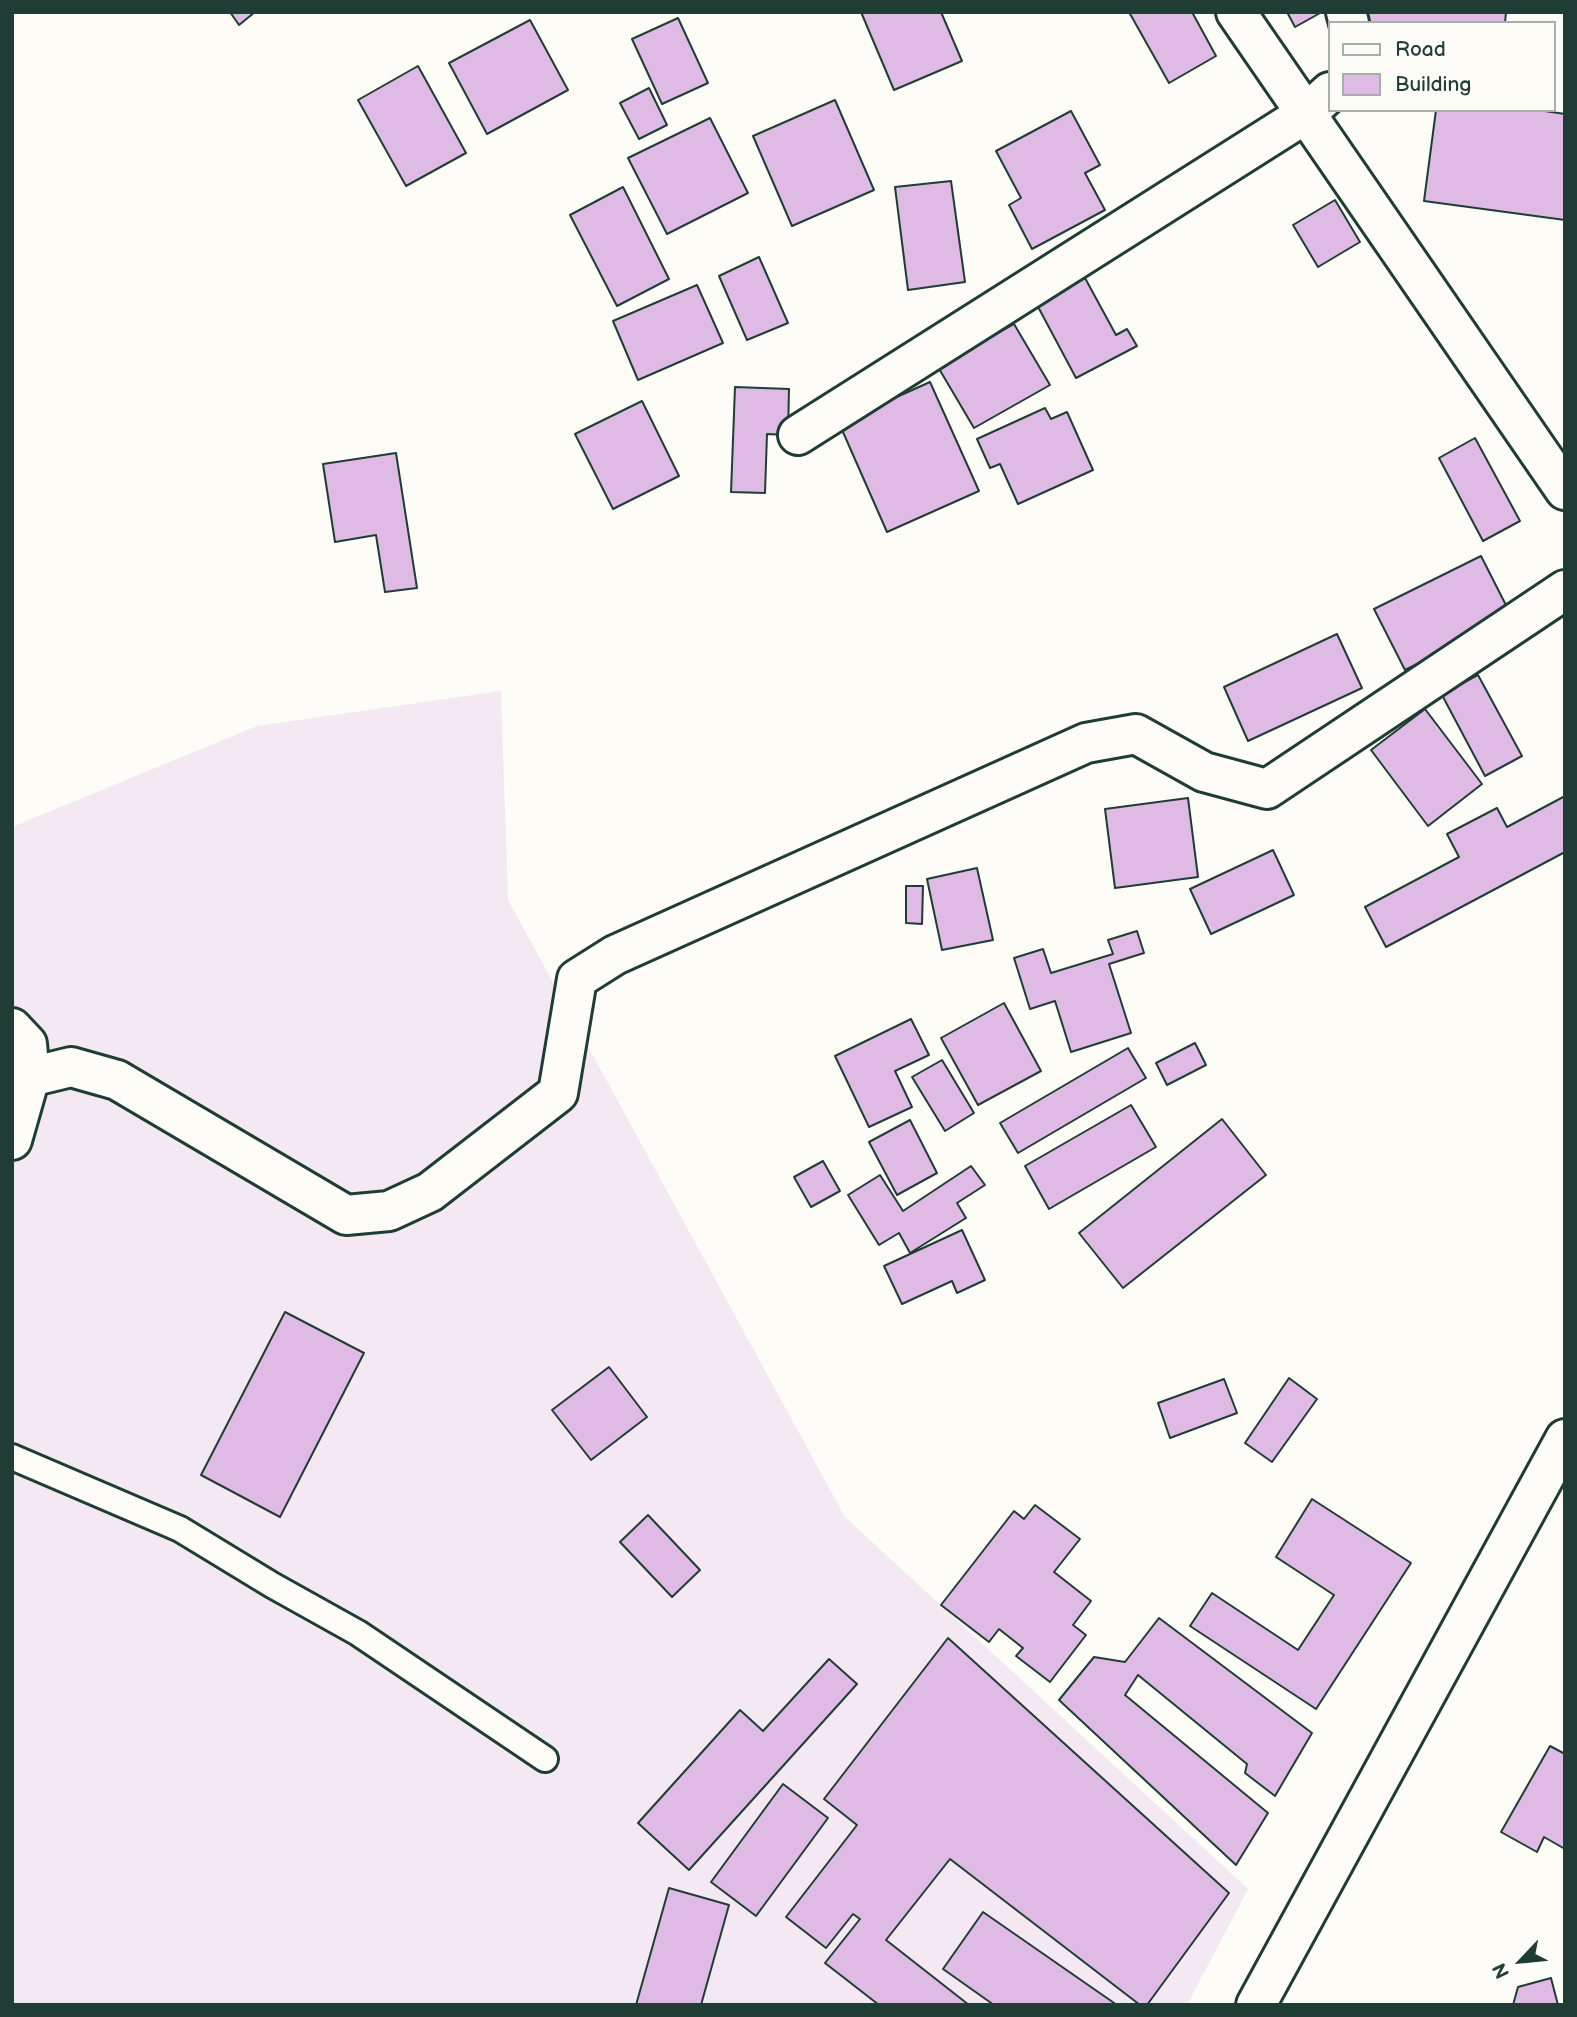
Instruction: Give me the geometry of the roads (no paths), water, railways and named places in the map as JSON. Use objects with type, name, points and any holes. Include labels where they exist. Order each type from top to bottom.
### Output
[{"type":"street","points":[[1236,12],[1318,103],[1565,490]]},
{"type":"street","points":[[798,435],[1318,103]]},
{"type":"street","points":[[30,1077],[71,1067],[117,1080],[346,1215],[389,1211],[430,1192],[558,1093],[577,979],[615,954],[1086,743],[1136,734],[1204,772],[1267,789],[1565,590]]},
{"type":"street","points":[[12,1028],[27,1044],[30,1077],[12,1140]]},
{"type":"street","points":[[1256,2005],[1565,1439]]},
{"type":"lane","points":[[12,1457],[180,1529],[358,1633],[545,1759]]}]
